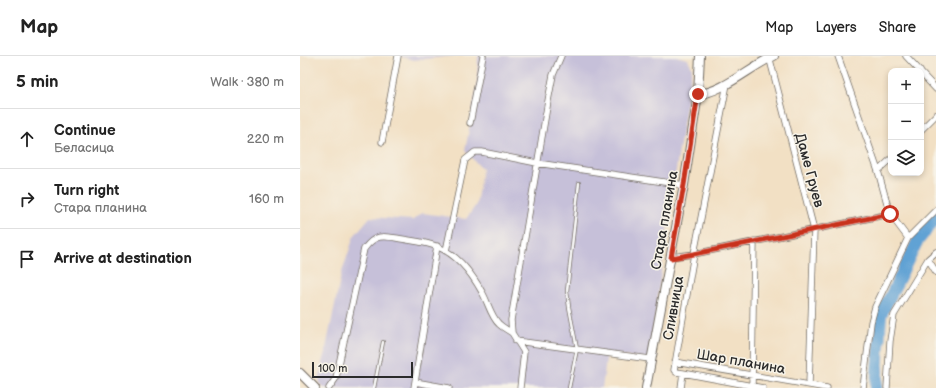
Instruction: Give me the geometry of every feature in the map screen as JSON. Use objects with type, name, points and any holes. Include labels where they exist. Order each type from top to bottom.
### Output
[{"type":"street","points":[[382,142],[398,56]]},
{"type":"street","points":[[470,123],[483,56]]},
{"type":"street","points":[[520,388],[524,352],[512,333],[511,320],[553,75],[561,56]]},
{"type":"street","name":"Стара планина","points":[[646,388],[650,359],[671,258],[684,185],[698,94],[700,56]]},
{"type":"street","points":[[838,56],[878,171],[890,214],[908,238]]},
{"type":"street","points":[[906,56],[916,68]]},
{"type":"street","points":[[698,94],[705,93],[727,84],[771,57]]},
{"type":"street","name":"Даме Груев","points":[[771,57],[814,230],[810,385]]},
{"type":"street","points":[[924,76],[936,89]]},
{"type":"street","name":"Сливница","points":[[676,372],[674,370],[675,362],[694,254],[727,84]]},
{"type":"street","points":[[924,127],[936,115]]},
{"type":"street","points":[[446,251],[465,160],[475,152],[684,185]]},
{"type":"street","points":[[878,171],[888,162]]},
{"type":"street","points":[[863,388],[871,322],[875,307],[908,238],[936,210]]},
{"type":"street","points":[[671,258],[890,214]]},
{"type":"street","points":[[329,388],[336,378],[364,249],[371,240],[379,237],[386,236],[437,246],[446,251],[464,265],[482,292],[498,324],[512,333]]},
{"type":"street","points":[[752,387],[754,242]]},
{"type":"street","points":[[437,246],[415,385],[449,388]]},
{"type":"street","points":[[887,388],[890,341],[894,315],[928,259],[936,252]]},
{"type":"street","points":[[928,259],[936,272]]},
{"type":"street","points":[[516,341],[650,359]]},
{"type":"street","name":"Шар планина","points":[[675,362],[827,388]]},
{"type":"street","name":"Шар планина","points":[[676,372],[764,388]]},
{"type":"street","points":[[300,373],[315,388]]},
{"type":"street","points":[[681,388],[683,374]]},
{"type":"lane","points":[[569,388],[577,350],[567,291],[579,183]]},
{"type":"lane","points":[[374,388],[383,342]]},
{"type":"shaded area","points":[[399,56],[456,56],[413,60]]},
{"type":"shaded area","points":[[478,56],[676,56],[688,59],[692,68],[672,195],[649,359],[607,354],[602,388],[324,388],[319,382],[341,275],[354,236],[370,217],[413,220],[422,213],[466,219],[476,205],[482,169],[465,151],[477,86]]},
{"type":"waterway","points":[[876,388],[881,315],[917,242],[936,218]]},
{"type":"route","points":[[698,94],[671,258],[890,214]]}]
